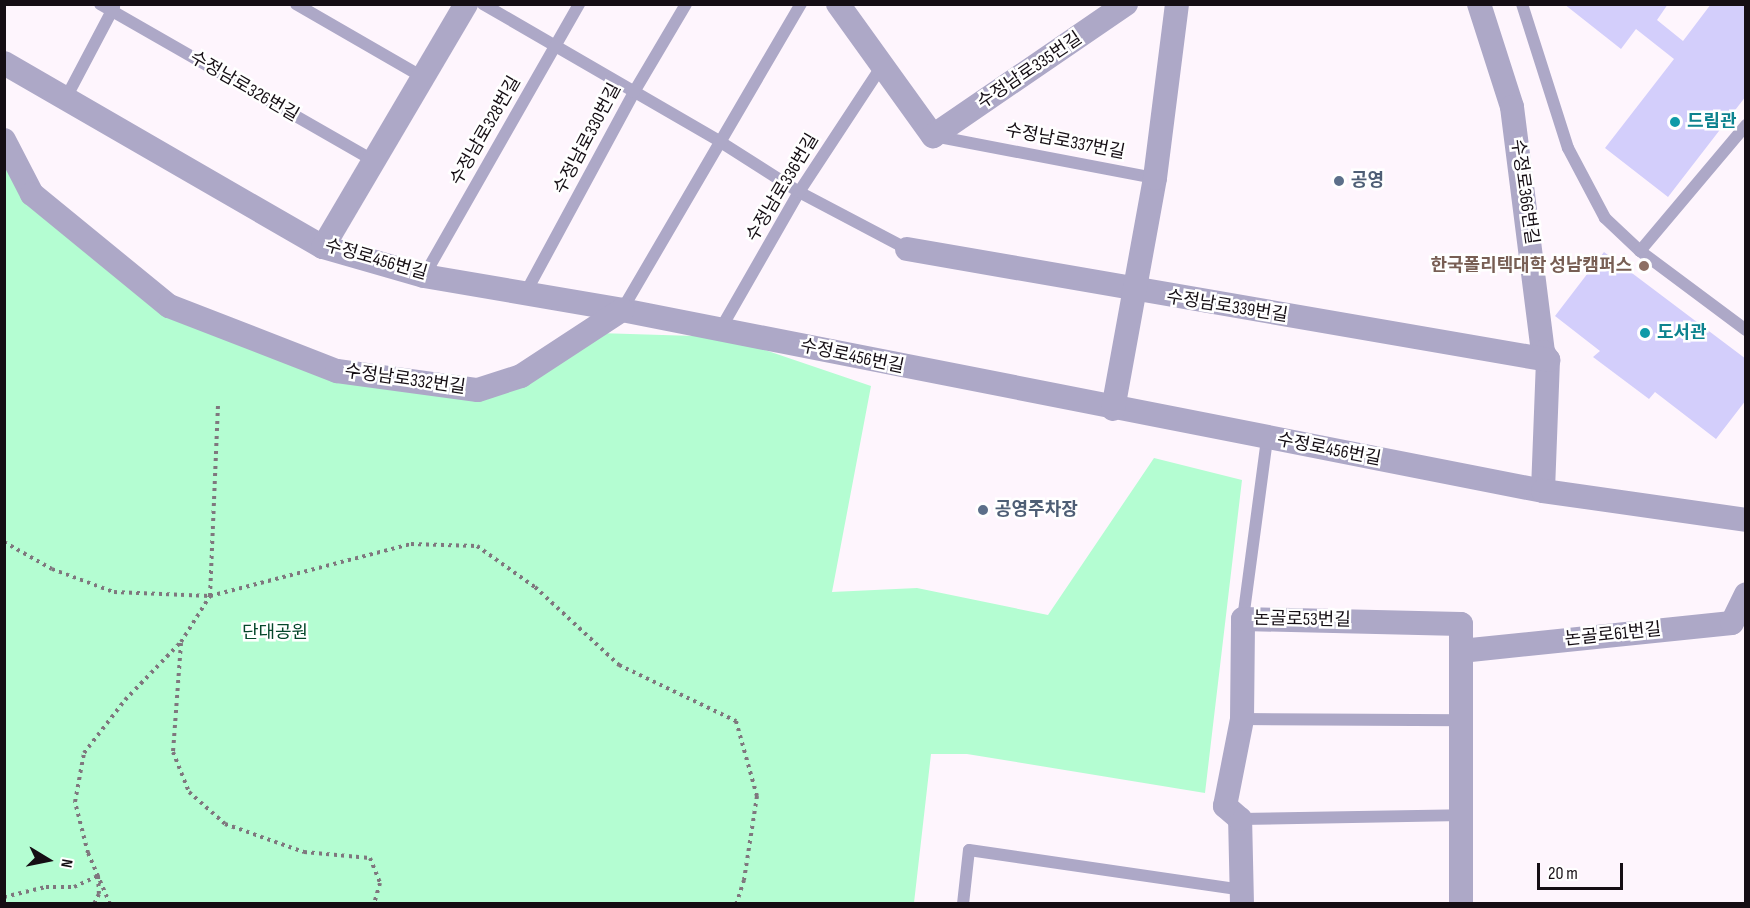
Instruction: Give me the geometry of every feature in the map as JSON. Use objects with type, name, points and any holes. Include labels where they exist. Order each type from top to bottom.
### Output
[{"type":"street","points":[[323,247],[376,162],[466,4]]},
{"type":"street","points":[[838,4],[881,67],[933,136]]},
{"type":"street","name":"수정남로335번길","points":[[933,136],[1126,4]]},
{"type":"street","points":[[1113,409],[1155,178],[1177,4]]},
{"type":"street","name":"수정로366번길","points":[[1479,4],[1512,107],[1543,352],[1548,360],[1543,491]]},
{"type":"street","name":"수정로456번길","points":[[4,63],[67,96],[323,247],[424,276],[622,310],[1113,409],[1543,491],[1746,520]]},
{"type":"street","name":"수정남로332번길","points":[[4,140],[32,194],[169,306],[337,370],[478,390],[521,376],[622,310]]},
{"type":"street","name":"수정남로339번길","points":[[907,249],[1133,291],[1548,360]]},
{"type":"street","name":"논골로61번길","points":[[1461,651],[1732,623],[1746,594]]},
{"type":"street","name":"논골로53번길","points":[[1242,897],[1240,819],[1226,806],[1242,719],[1243,619],[1461,624],[1461,651]]},
{"type":"street","points":[[1461,651],[1461,903]]},
{"type":"lane","name":"수정남로326번길","points":[[100,4],[113,8],[376,162]]},
{"type":"lane","points":[[296,4],[424,78]]},
{"type":"lane","points":[[483,4],[719,141],[799,192],[907,249]]},
{"type":"lane","name":"수정남로328번길","points":[[424,276],[579,4]]},
{"type":"lane","name":"수정남로330번길","points":[[526,292],[634,92],[686,4]]},
{"type":"lane","name":"수정남로332번길","points":[[622,310],[801,4]]},
{"type":"lane","points":[[1522,4],[1568,148],[1605,218],[1640,251],[1745,330]]},
{"type":"lane","points":[[67,96],[113,8]]},
{"type":"lane","name":"수정남로336번길","points":[[720,330],[799,192],[881,67]]},
{"type":"lane","points":[[1640,251],[1746,125]]},
{"type":"lane","name":"수정남로337번길","points":[[933,136],[1155,178]]},
{"type":"lane","points":[[1243,619],[1268,439]]},
{"type":"lane","points":[[1242,719],[1462,720]]},
{"type":"lane","points":[[1240,819],[1462,815]]},
{"type":"lane","name":"논골로53번길","points":[[963,903],[969,850],[1242,897]]},
{"type":"path","points":[[110,903],[98,876],[75,802],[84,753],[125,700],[181,642],[210,596],[218,402]]},
{"type":"path","points":[[4,542],[52,569],[114,592],[210,596],[411,544],[477,546],[535,587],[619,665],[735,722],[757,796],[736,903]]},
{"type":"path","points":[[181,642],[173,752],[189,792],[225,824],[304,852],[370,858],[380,883],[374,903]]},
{"type":"path","points":[[4,897],[46,887],[74,887],[98,876]]},
{"type":"path","points":[[94,903],[99,894],[98,876]]},
{"type":"green space","name":"단대공원","points":[[4,164],[169,306],[337,371],[478,390],[598,333],[727,337],[871,386],[832,592],[917,588],[1048,615],[1154,458],[1242,480],[1205,793],[967,754],[931,754],[914,903],[5,903]]},
{"type":"building","name":"드림관","points":[[1564,4],[1668,4],[1657,20],[1683,41],[1711,4],[1746,4],[1746,96],[1668,197],[1605,148],[1674,59],[1636,29],[1621,49]]},
{"type":"building","name":"도서관","points":[[1604,252],[1746,359],[1746,400],[1716,439],[1655,392],[1649,399],[1593,357],[1600,351],[1555,316]]},
{"type":"place","name":"드림관","points":[[1675,122]]},
{"type":"place","name":"공영","points":[[1339,181]]},
{"type":"place","name":"한국폴리텍대학 성남캠퍼스","points":[[1644,266]]},
{"type":"place","name":"도서관","points":[[1645,333]]},
{"type":"place","name":"공영주차장","points":[[983,510]]}]
